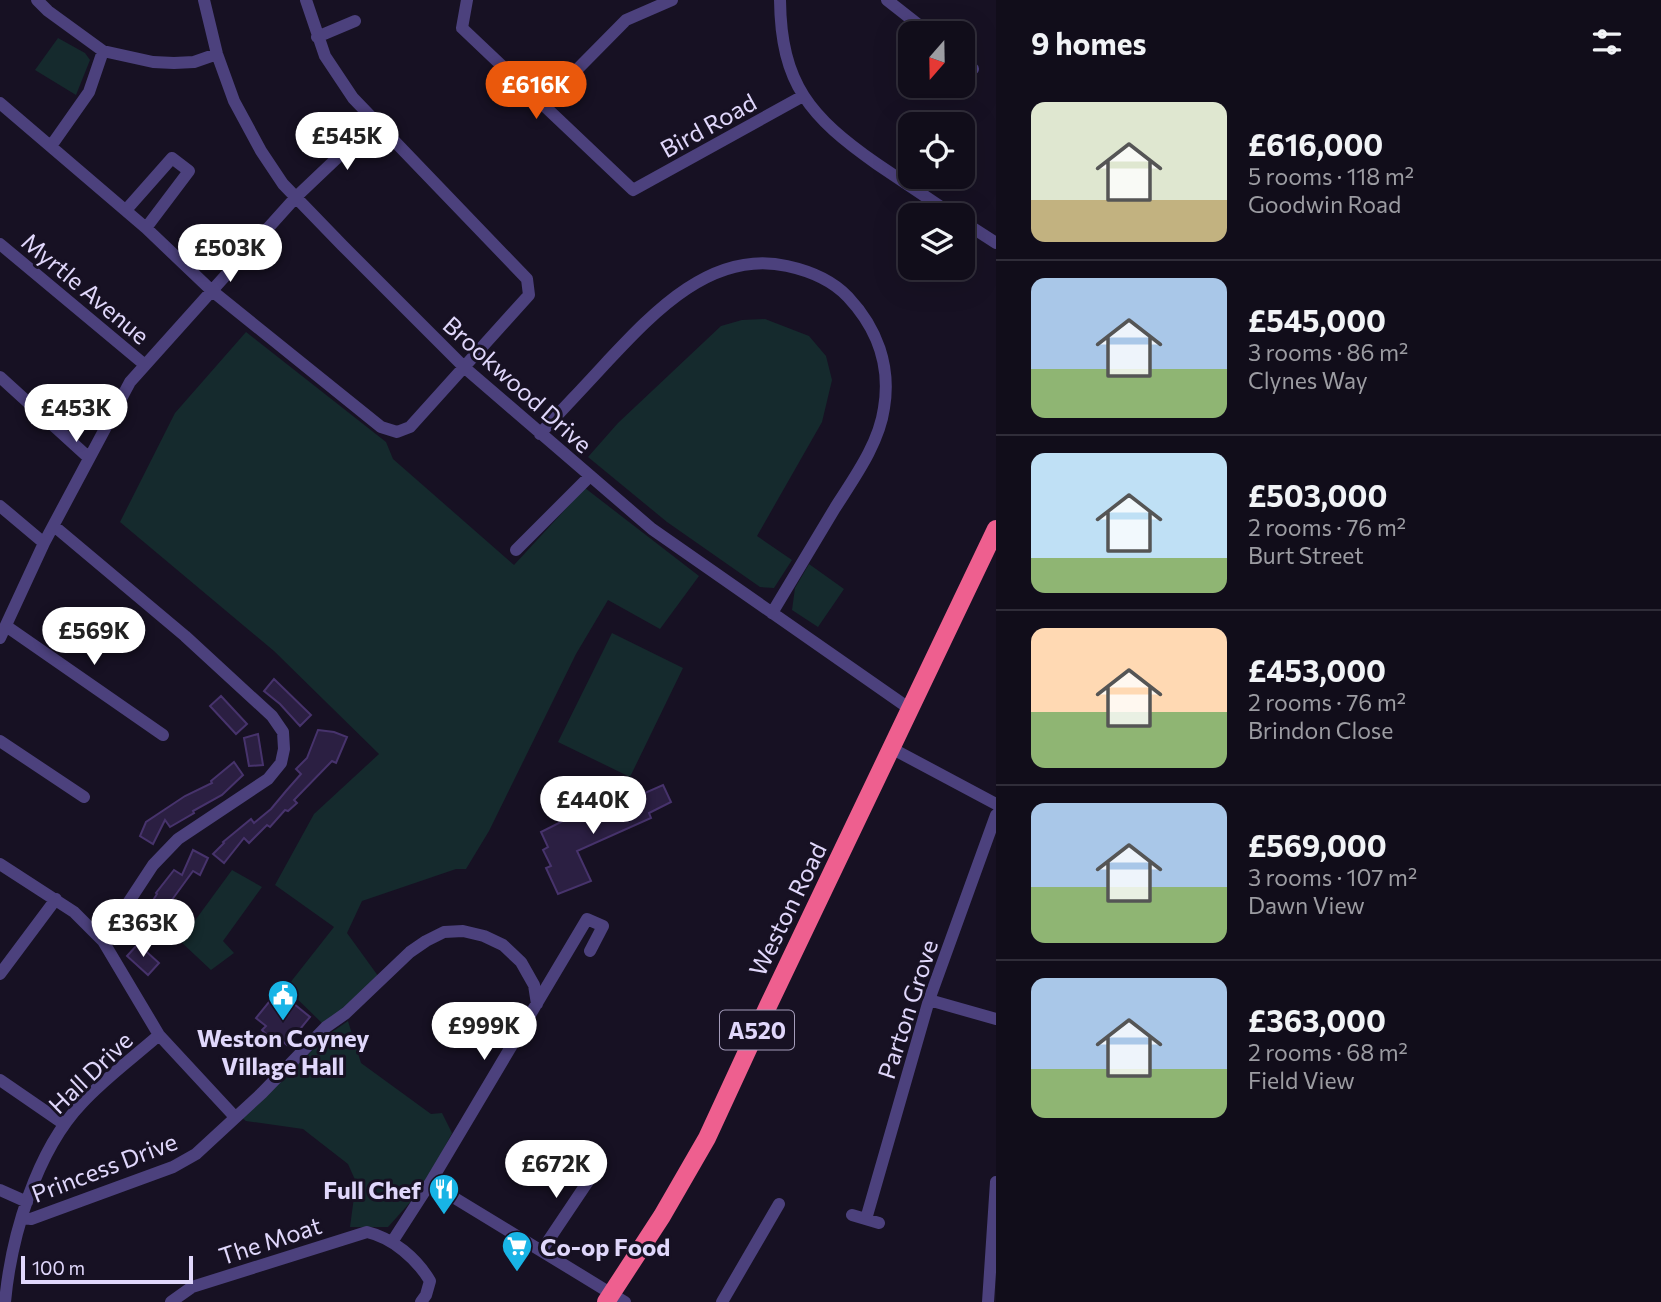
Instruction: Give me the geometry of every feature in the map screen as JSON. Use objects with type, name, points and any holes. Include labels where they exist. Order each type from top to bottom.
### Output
[{"type":"highway","name":"Weston Road","points":[[614,1300],[708,1138],[996,529]]},
{"type":"street","points":[[37,0],[103,51],[153,62],[174,63],[194,62],[217,54]]},
{"type":"street","name":"Brookwood Drive","points":[[204,0],[217,54],[234,101],[261,151],[283,184],[465,368],[652,529],[910,709]]},
{"type":"street","points":[[0,103],[126,210],[211,290],[380,427],[397,432],[410,427],[529,295],[527,279],[375,122],[338,77],[317,37],[306,0]]},
{"type":"street","points":[[467,0],[462,27],[543,104],[626,20],[672,0]]},
{"type":"street","points":[[780,0],[781,28],[794,80],[818,116],[840,138],[935,203]]},
{"type":"street","points":[[887,0],[914,21]]},
{"type":"street","points":[[317,37],[355,21]]},
{"type":"street","points":[[51,146],[89,92],[103,51]]},
{"type":"street","name":"Bird Road","points":[[543,104],[633,190],[803,96]]},
{"type":"street","points":[[163,735],[2,634],[88,457],[130,382],[296,197],[375,122]]},
{"type":"street","points":[[126,210],[172,158],[189,171],[146,228]]},
{"type":"street","points":[[975,229],[996,243]]},
{"type":"street","name":"Myrtle Avenue","points":[[0,244],[145,365]]},
{"type":"street","points":[[540,434],[649,317],[696,282],[723,270],[744,265],[775,263],[802,269],[828,281],[846,295],[866,318],[881,347],[885,366],[884,410],[863,463],[772,613]]},
{"type":"street","points":[[0,377],[88,457]]},
{"type":"street","points":[[516,550],[589,477]]},
{"type":"street","points":[[0,506],[44,544]]},
{"type":"street","points":[[54,526],[184,636],[272,716],[283,732],[281,763],[268,779],[178,839],[153,865],[103,941]]},
{"type":"street","points":[[0,741],[84,797]]},
{"type":"street","points":[[891,748],[996,804]]},
{"type":"street","name":"Parton Grove","points":[[852,1215],[872,1221],[929,1000],[996,815]]},
{"type":"street","points":[[0,864],[74,912],[103,941],[159,1035],[235,1117]]},
{"type":"street","points":[[0,974],[56,899]]},
{"type":"street","points":[[392,1242],[587,919],[603,926],[590,951]]},
{"type":"street","name":"Princess Drive","points":[[22,1218],[31,1219],[173,1167],[196,1154],[262,1093],[326,1027],[346,1013],[410,952],[444,932],[463,931],[484,936],[503,945],[521,962],[534,985],[537,1004]]},
{"type":"street","points":[[929,1000],[996,1019]]},
{"type":"street","name":"Hall Drive","points":[[5,1302],[22,1218],[54,1140],[83,1102],[159,1035]]},
{"type":"street","points":[[0,1080],[64,1124]]},
{"type":"street","points":[[542,1250],[597,1168]]},
{"type":"street","points":[[988,1302],[993,1274],[996,1182]]},
{"type":"street","points":[[430,1183],[542,1250],[614,1300]]},
{"type":"street","points":[[0,1190],[27,1202]]},
{"type":"street","points":[[722,1302],[779,1204]]},
{"type":"street","name":"The Moat","points":[[171,1302],[192,1287],[367,1232],[392,1242],[422,1269],[430,1282],[421,1302]]},
{"type":"green space","points":[[58,38],[85,53],[90,60],[76,95],[35,70]]},
{"type":"green space","points":[[765,319],[809,336],[826,356],[832,380],[822,422],[757,536],[792,560],[774,588],[760,587],[667,522],[588,457],[618,423],[721,326],[742,320]]},
{"type":"green space","points":[[246,332],[386,442],[393,459],[514,565],[585,488],[699,576],[660,629],[608,600],[576,654],[489,831],[466,869],[456,869],[362,901],[347,933],[381,980],[326,1027],[286,988],[334,927],[275,885],[314,814],[379,754],[274,651],[120,522],[175,413]]},
{"type":"green space","points":[[809,564],[844,589],[818,627],[792,610],[795,588]]},
{"type":"green space","points":[[612,633],[683,668],[630,777],[558,742]]},
{"type":"green space","points":[[232,870],[262,887],[223,941],[234,953],[211,970],[180,941]]},
{"type":"green space","points":[[348,1021],[361,1063],[431,1114],[442,1113],[452,1133],[423,1188],[388,1227],[350,1227],[356,1182],[348,1164],[303,1129],[246,1121],[242,1118],[329,1034]]},
{"type":"building","points":[[274,679],[311,715],[300,726],[264,691]]},
{"type":"building","points":[[221,696],[247,724],[236,734],[210,706]]},
{"type":"building","points":[[318,730],[347,737],[336,763],[332,761],[294,800],[297,803],[288,811],[285,810],[270,827],[267,825],[249,843],[244,838],[224,863],[213,854],[251,819],[254,823],[271,809],[301,774],[296,769],[307,758]]},
{"type":"building","points":[[258,734],[263,765],[249,766],[244,738]]},
{"type":"building","points":[[234,762],[243,775],[222,795],[170,827],[165,820],[153,844],[140,836],[146,822],[185,796],[212,783],[211,781]]},
{"type":"building","points":[[663,785],[671,802],[649,813],[651,818],[577,851],[591,881],[558,894],[546,868],[551,866],[543,850],[548,847],[541,832],[561,822],[558,819],[575,809],[581,821]]},
{"type":"building","points":[[193,850],[208,858],[200,875],[193,871],[166,908],[173,914],[161,928],[143,916],[174,870],[182,875]]},
{"type":"building","points":[[138,944],[159,963],[148,975],[127,956]]},
{"type":"building","name":"Weston Coyney Village Hall","points":[[278,991],[310,1017],[287,1045],[274,1034],[270,1038],[262,1030],[266,1026],[256,1018]]},
{"type":"place","name":"Weston Coyney Village Hall","points":[[283,1022]]},
{"type":"place","name":"Full Chef","points":[[444,1216]]},
{"type":"place","name":"Co-op Food","points":[[517,1273]]}]
